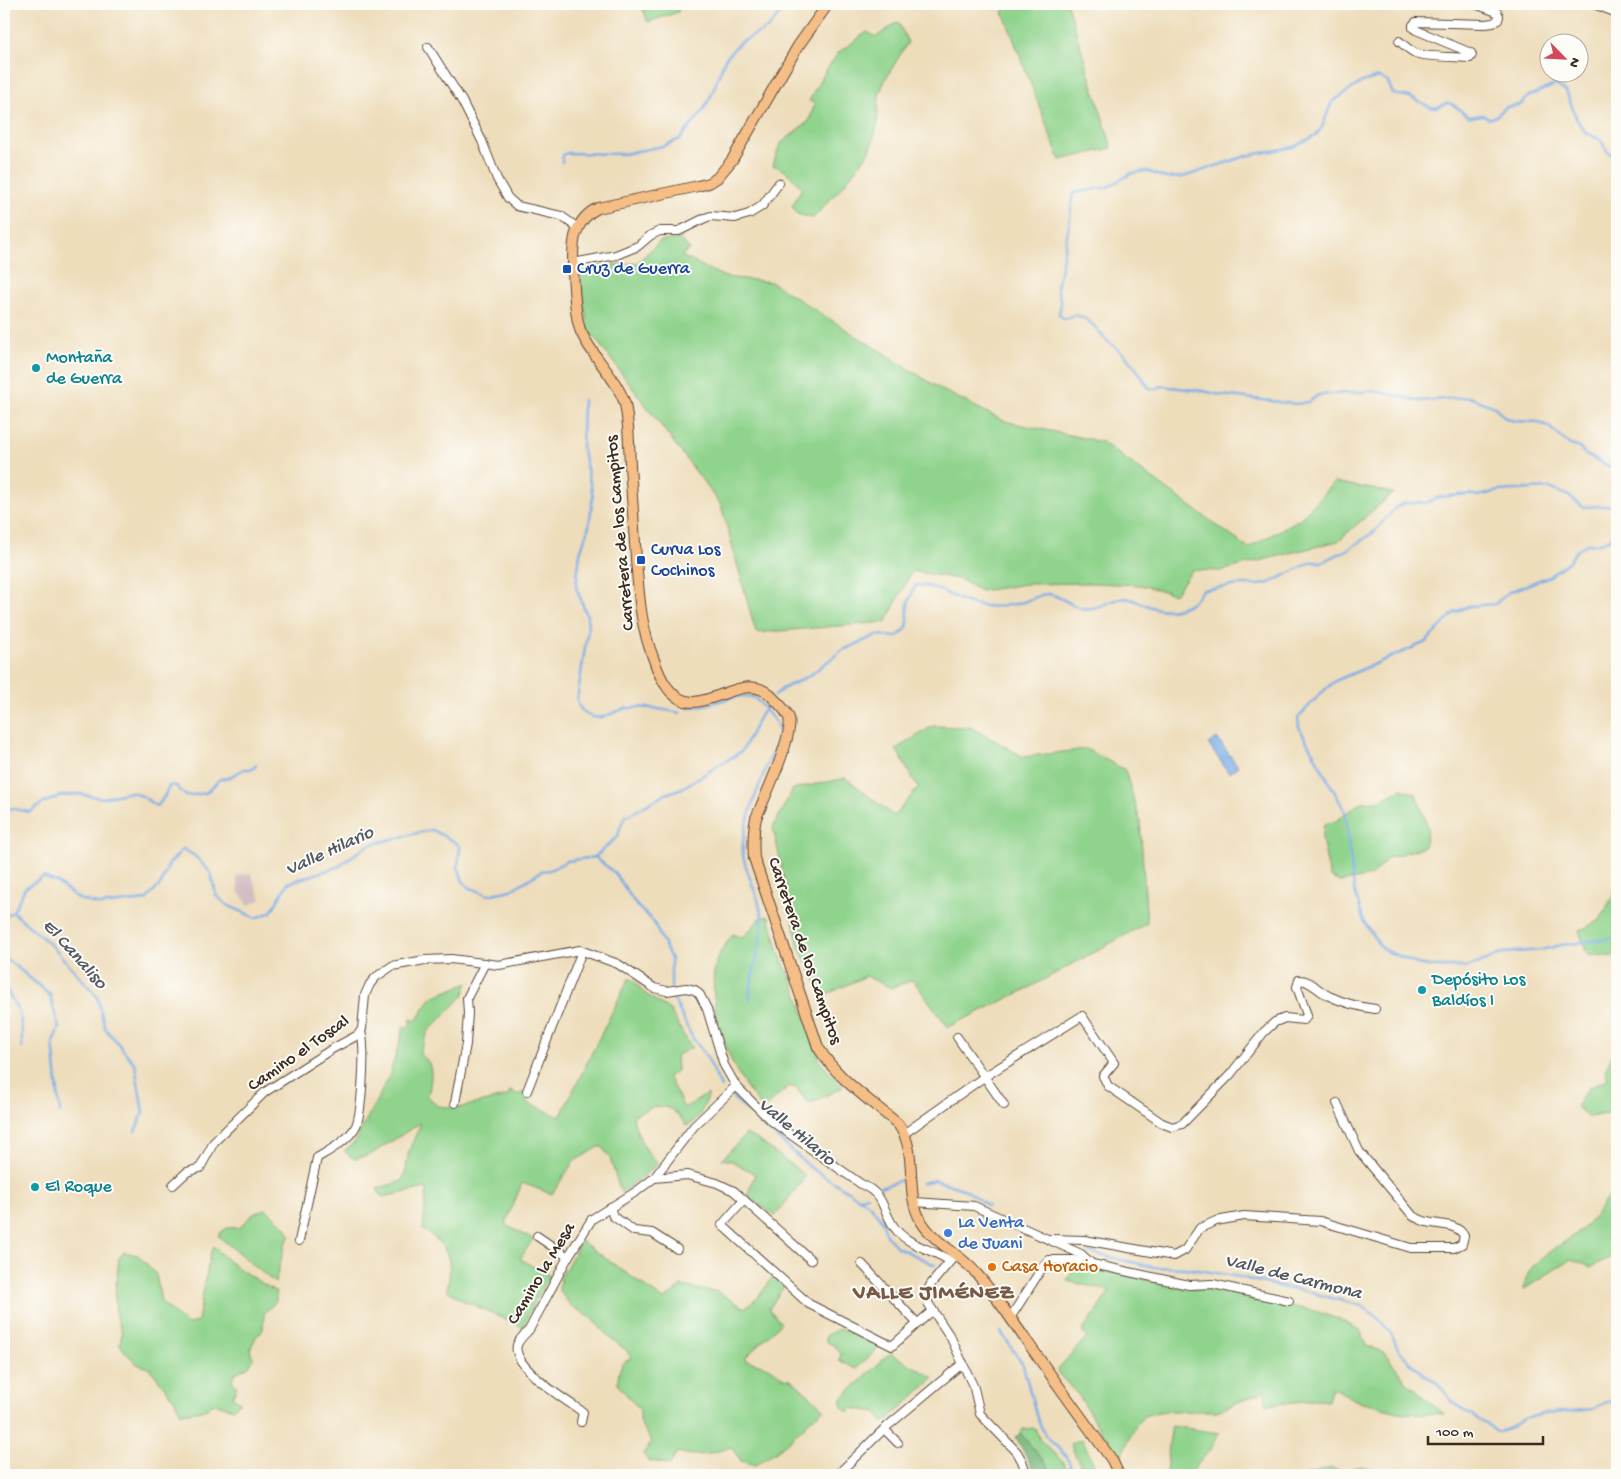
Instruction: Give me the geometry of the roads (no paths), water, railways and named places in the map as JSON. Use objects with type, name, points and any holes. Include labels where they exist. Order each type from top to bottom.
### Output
[{"type":"main road","points":[[578,228],[586,215],[598,208],[698,186],[709,183],[717,178],[740,147],[798,46],[828,4]]},
{"type":"main road","name":"Carretera de los Campitos","points":[[578,228],[574,240],[573,263],[578,321],[581,332],[617,385],[626,404],[640,611],[648,646],[659,673],[670,691],[678,698],[686,701],[703,702],[732,690],[758,687],[769,692],[787,714],[790,722],[789,734],[756,818],[753,832],[754,858],[818,1047],[838,1074],[898,1124],[905,1133]]},
{"type":"main road","points":[[905,1133],[911,1153],[910,1167],[914,1202],[921,1221],[953,1257],[976,1273],[1112,1460],[1119,1475]]},
{"type":"street","points":[[1399,41],[1422,56],[1470,58],[1471,53],[1416,30],[1413,28],[1413,24],[1416,22],[1485,24],[1498,20],[1497,12],[1476,4]]},
{"type":"street","points":[[1594,4],[1617,13]]},
{"type":"street","points":[[428,46],[462,101],[478,132],[497,179],[508,198],[516,206],[560,216],[578,228]]},
{"type":"street","points":[[573,263],[616,255],[638,246],[646,238],[660,231],[679,231],[711,216],[735,218],[749,214],[762,206],[779,183]]},
{"type":"street","points":[[527,1091],[582,950],[618,964],[654,988],[667,991],[689,989],[698,992],[707,1009],[724,1065],[736,1086],[774,1123],[880,1196],[888,1216],[902,1236],[938,1253],[953,1257],[928,1290],[928,1303],[951,1338],[963,1363],[974,1388],[980,1414],[1017,1452],[1027,1475]]},
{"type":"street","name":"Camino el Toscal","points":[[172,1185],[187,1172],[200,1168],[214,1142],[265,1092],[289,1075],[361,1032],[364,1022],[365,995],[376,977],[386,968],[425,960],[451,959],[499,965],[582,950]]},
{"type":"street","points":[[455,1103],[466,1044],[467,998],[485,963]]},
{"type":"street","points":[[905,1133],[984,1077],[1082,1016],[1114,1063],[1103,1076],[1108,1086],[1162,1123],[1172,1127],[1182,1124],[1230,1075],[1264,1032],[1275,1022],[1285,1018],[1304,1020],[1306,1015],[1297,987],[1298,980],[1304,980],[1327,996],[1357,1007],[1375,1009]]},
{"type":"street","points":[[299,1241],[317,1158],[349,1135],[356,1125],[364,1068],[361,1032]]},
{"type":"street","points":[[957,1037],[1004,1105]]},
{"type":"street","name":"Camino la Mesa","points":[[581,1422],[583,1412],[529,1373],[518,1355],[516,1346],[529,1330],[568,1257],[592,1219],[654,1178],[694,1126],[736,1086]]},
{"type":"street","points":[[1051,1239],[1084,1240],[1174,1256],[1186,1250],[1200,1228],[1216,1221],[1244,1216],[1320,1221],[1411,1248],[1454,1248],[1462,1244],[1464,1236],[1456,1228],[1425,1222],[1413,1216],[1359,1151],[1336,1103]]},
{"type":"street","points":[[654,1178],[687,1175],[717,1183],[734,1191],[811,1260]]},
{"type":"street","points":[[744,1200],[722,1225],[809,1304],[892,1346],[932,1311]]},
{"type":"street","points":[[914,1202],[974,1206],[1082,1254],[1092,1264]]},
{"type":"street","points":[[610,1207],[614,1216],[634,1231],[652,1234],[678,1249]]},
{"type":"street","points":[[537,1236],[568,1257]]},
{"type":"street","points":[[1010,1318],[1049,1260],[1074,1260],[1190,1285],[1213,1284],[1289,1301]]},
{"type":"street","points":[[862,1264],[917,1324]]},
{"type":"street","points":[[837,1475],[884,1429],[963,1363]]},
{"type":"street","points":[[884,1429],[898,1443]]},
{"type":"water","points":[[1217,738],[1238,766],[1229,773],[1208,744]]},
{"type":"waterway","points":[[562,162],[563,155],[567,153],[623,154],[663,146],[680,139],[702,112],[711,96],[725,59],[739,43],[768,28],[788,4]]},
{"type":"waterway","points":[[1617,159],[1606,150],[1601,140],[1586,133],[1577,120],[1566,91],[1555,85],[1529,96],[1520,105],[1506,107],[1496,116],[1489,119],[1484,115],[1468,116],[1451,104],[1447,103],[1436,108],[1430,107],[1410,97],[1393,94],[1388,82],[1379,77],[1362,82],[1332,102],[1322,127],[1316,135],[1293,147],[1246,156],[1183,177],[1166,178],[1147,171],[1132,173],[1108,187],[1074,193],[1057,288],[1061,303],[1059,314],[1065,319],[1074,315],[1083,317],[1094,326],[1106,340],[1124,354],[1149,388],[1155,389],[1162,386],[1296,404],[1309,402],[1318,395],[1376,391],[1420,401],[1469,397],[1495,407],[1504,417],[1514,421],[1538,422],[1549,427],[1570,445],[1578,447],[1586,455],[1617,470]]},
{"type":"waterway","points":[[583,400],[582,447],[593,496],[589,526],[580,553],[576,587],[587,616],[588,628],[577,700],[578,705],[586,713],[598,718],[623,709],[635,707],[654,708],[680,713]]},
{"type":"waterway","points":[[774,696],[782,689],[809,676],[841,651],[877,635],[896,637],[902,633],[907,627],[908,605],[916,585],[931,587],[969,603],[983,606],[1010,605],[1047,594],[1074,606],[1085,608],[1097,607],[1125,598],[1157,609],[1168,610],[1183,607],[1192,602],[1202,590],[1269,583],[1312,562],[1322,562],[1349,549],[1374,532],[1396,507],[1405,503],[1425,503],[1440,497],[1470,494],[1478,496],[1498,491],[1549,488],[1567,495],[1583,507],[1617,505]]},
{"type":"waterway","points":[[1617,537],[1596,544],[1587,544],[1577,550],[1569,561],[1550,576],[1509,592],[1495,604],[1469,606],[1454,613],[1426,642],[1335,681],[1298,718],[1299,727],[1345,811],[1354,889],[1364,922],[1382,949],[1417,964],[1436,967],[1465,967],[1504,953],[1541,950],[1561,945],[1617,938]]},
{"type":"waterway","points":[[689,707],[748,696],[759,702],[774,720],[778,729],[779,736],[755,796],[745,829],[743,843],[745,864],[760,906],[762,925],[760,944],[751,980],[750,999]]},
{"type":"waterway","points":[[595,857],[618,836],[625,817],[666,794],[682,788],[742,751],[760,716],[771,700]]},
{"type":"waterway","points":[[4,810],[9,808],[30,812],[43,803],[60,796],[79,794],[102,798],[131,792],[142,796],[156,806],[162,800],[169,786],[175,785],[186,796],[206,793],[220,779],[228,778],[244,769],[253,769],[256,765]]},
{"type":"waterway","name":"Valle Hilario","points":[[4,917],[13,912],[25,888],[43,877],[56,882],[79,899],[100,905],[146,900],[161,884],[169,864],[183,849],[195,856],[211,873],[216,895],[227,905],[256,918],[271,912],[288,883],[340,866],[369,845],[432,830],[455,842],[460,847],[458,867],[463,881],[468,887],[488,895],[511,890],[542,871],[550,870],[567,861],[595,857],[615,873],[637,906],[653,921],[671,959],[671,987]]},
{"type":"waterway","name":"El Canaliso","points":[[13,912],[52,946],[97,996],[105,1028],[135,1064],[143,1113],[135,1131]]},
{"type":"waterway","points":[[4,958],[50,995],[59,1028],[53,1042],[60,1113]]},
{"type":"waterway","points":[[4,985],[19,1012],[22,1048]]},
{"type":"waterway","name":"Valle Hilario","points":[[672,995],[692,1037],[708,1059],[721,1087]]},
{"type":"waterway","name":"Valle Hilario","points":[[730,1095],[811,1168],[870,1205],[882,1221],[887,1236],[897,1247],[935,1265]]},
{"type":"waterway","points":[[880,1187],[902,1180]]},
{"type":"waterway","name":"Valle de Carmona","points":[[922,1183],[935,1180],[966,1190],[988,1206]]},
{"type":"waterway","points":[[860,1198],[867,1196]]},
{"type":"waterway","name":"Valle de Carmona","points":[[1087,1252],[1153,1267],[1186,1268],[1235,1276],[1301,1290],[1362,1306],[1375,1315],[1390,1332],[1400,1352],[1425,1376],[1436,1381],[1451,1400],[1464,1411],[1499,1432],[1511,1428],[1523,1419],[1543,1414],[1593,1409],[1617,1397]]},
{"type":"waterway","name":"Valle Hilario","points":[[1001,1332],[1023,1365],[1037,1418],[1045,1435],[1064,1454],[1073,1475]]},
{"type":"place","name":"Cruz de Guerra","points":[[567,269]]},
{"type":"place","name":"Montaña de Guerra","points":[[36,368]]},
{"type":"place","name":"Curva Los Cochinos","points":[[641,560]]},
{"type":"place","name":"Depósito Los Baldíos I","points":[[1422,990]]},
{"type":"place","name":"El Roque","points":[[35,1187]]},
{"type":"place","name":"La Venta de Juani","points":[[948,1233]]},
{"type":"place","name":"Casa Horacio","points":[[992,1267]]},
{"type":"district","name":"VALLE JIMÉNEZ","points":[[934,1294]]}]
